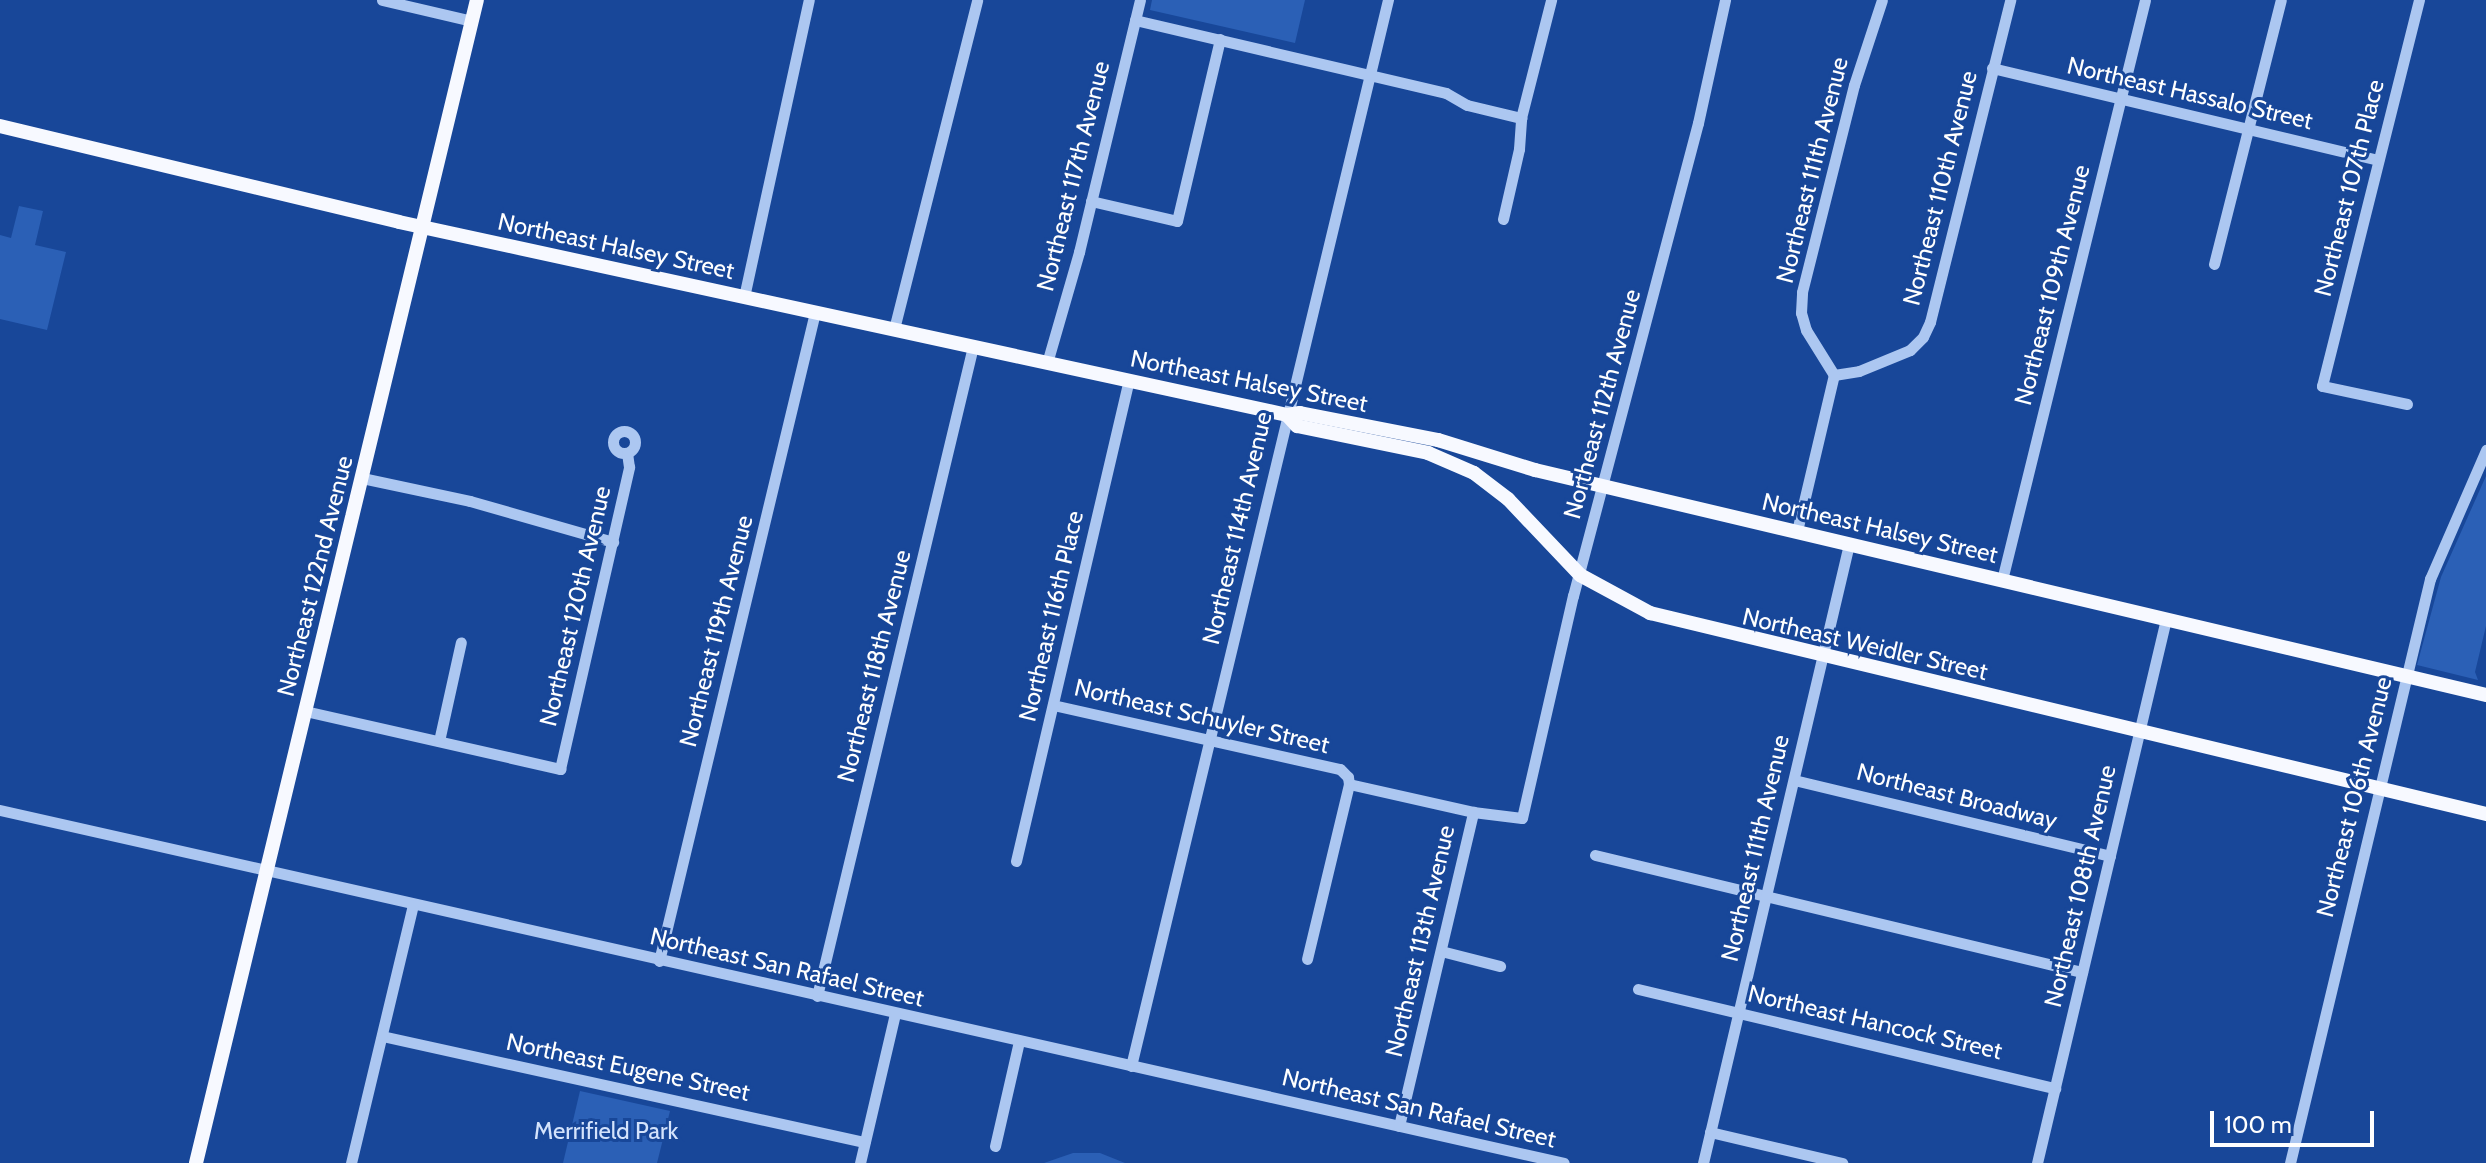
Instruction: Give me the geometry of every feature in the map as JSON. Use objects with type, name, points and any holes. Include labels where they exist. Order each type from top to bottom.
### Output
[{"type":"main road","name":"Northeast 122nd Avenue","points":[[196,1163],[477,0]]},
{"type":"main road","name":"Northeast Halsey Street","points":[[0,126],[422,227],[1287,415],[1300,413],[1438,440],[1535,470],[2486,695]]},
{"type":"main road","name":"Northeast Weidler Street","points":[[1287,415],[1297,426],[1428,453],[1474,473],[1508,499],[1580,575],[1650,613],[2486,814]]},
{"type":"street","points":[[382,0],[472,21]]},
{"type":"street","points":[[744,297],[809,0]]},
{"type":"street","points":[[894,329],[977,0]]},
{"type":"street","name":"Northeast 117th Avenue","points":[[1047,363],[1091,201],[1140,0]]},
{"type":"street","name":"Northeast 114th Avenue","points":[[1131,1066],[1388,0]]},
{"type":"street","points":[[1503,219],[1519,149],[1521,118],[1551,0]]},
{"type":"street","name":"Northeast 112th Avenue","points":[[1522,818],[1602,485],[1698,123],[1725,0]]},
{"type":"street","name":"Northeast 111th Avenue","points":[[1834,375],[1806,330],[1801,313],[1802,292],[1854,85],[1882,0]]},
{"type":"street","name":"Northeast 110th Avenue","points":[[1834,375],[1892,360],[1923,337],[1930,322],[2010,0]]},
{"type":"street","name":"Northeast 109th Avenue","points":[[2002,580],[2145,0]]},
{"type":"street","points":[[2214,264],[2281,0]]},
{"type":"street","name":"Northeast 107th Place","points":[[2407,404],[2322,386],[2419,0]]},
{"type":"street","points":[[1135,20],[1446,93],[1467,105],[1521,118]]},
{"type":"street","points":[[1091,201],[1177,221],[1220,39]]},
{"type":"street","name":"Northeast Hassalo Street","points":[[1992,68],[2378,160]]},
{"type":"street","name":"Northeast 119th Avenue","points":[[659,961],[815,312]]},
{"type":"street","name":"Northeast 118th Avenue","points":[[817,996],[973,346]]},
{"type":"street","points":[[1797,531],[1834,375]]},
{"type":"street","name":"Northeast 116th Place","points":[[1016,861],[1129,380]]},
{"type":"street","name":"Northeast 106th Avenue","points":[[2290,1163],[2430,579],[2486,450]]},
{"type":"street","name":"Northeast 120th Avenue","points":[[439,741],[560,769],[629,467],[627,453]]},
{"type":"street","points":[[362,478],[470,501],[613,542]]},
{"type":"street","name":"Northeast 111th Avenue","points":[[1703,1163],[1849,544]]},
{"type":"street","name":"Northeast 108th Avenue","points":[[2037,1163],[2166,619]]},
{"type":"street","points":[[305,711],[439,741],[461,642]]},
{"type":"street","name":"Northeast Schuyler Street","points":[[1053,705],[1340,769],[1348,777],[1349,784],[1473,812],[1522,818]]},
{"type":"street","name":"Northeast Broadway","points":[[1794,780],[2110,856]]},
{"type":"street","points":[[1307,959],[1349,784]]},
{"type":"street","name":"Northeast San Rafael Street","points":[[0,810],[1399,1126],[1517,1158],[1564,1163]]},
{"type":"street","name":"Northeast 113th Avenue","points":[[1399,1126],[1473,812]]},
{"type":"street","points":[[1595,855],[2082,972]]},
{"type":"street","points":[[351,1163],[413,905]]},
{"type":"street","points":[[1441,951],[1500,966]]},
{"type":"street","name":"Northeast Hancock Street","points":[[1638,989],[2055,1088]]},
{"type":"street","points":[[860,1163],[895,1014]]},
{"type":"street","name":"Northeast Eugene Street","points":[[382,1036],[865,1142]]},
{"type":"street","points":[[995,1146],[1019,1041]]},
{"type":"street","points":[[1710,1132],[1842,1163]]},
{"type":"green space","points":[[1152,0],[1305,0],[1295,43],[1150,10]]},
{"type":"green space","points":[[19,206],[43,211],[35,245],[66,252],[47,330],[0,319],[0,235],[11,238]]},
{"type":"green space","points":[[2486,476],[2486,626],[2475,672],[2478,680],[2417,665],[2441,577]]},
{"type":"green space","name":"Merrifield Park","points":[[580,1091],[670,1111],[657,1163],[563,1163]]},
{"type":"green space","points":[[1073,1153],[1100,1153],[1125,1163],[1044,1163]]}]
